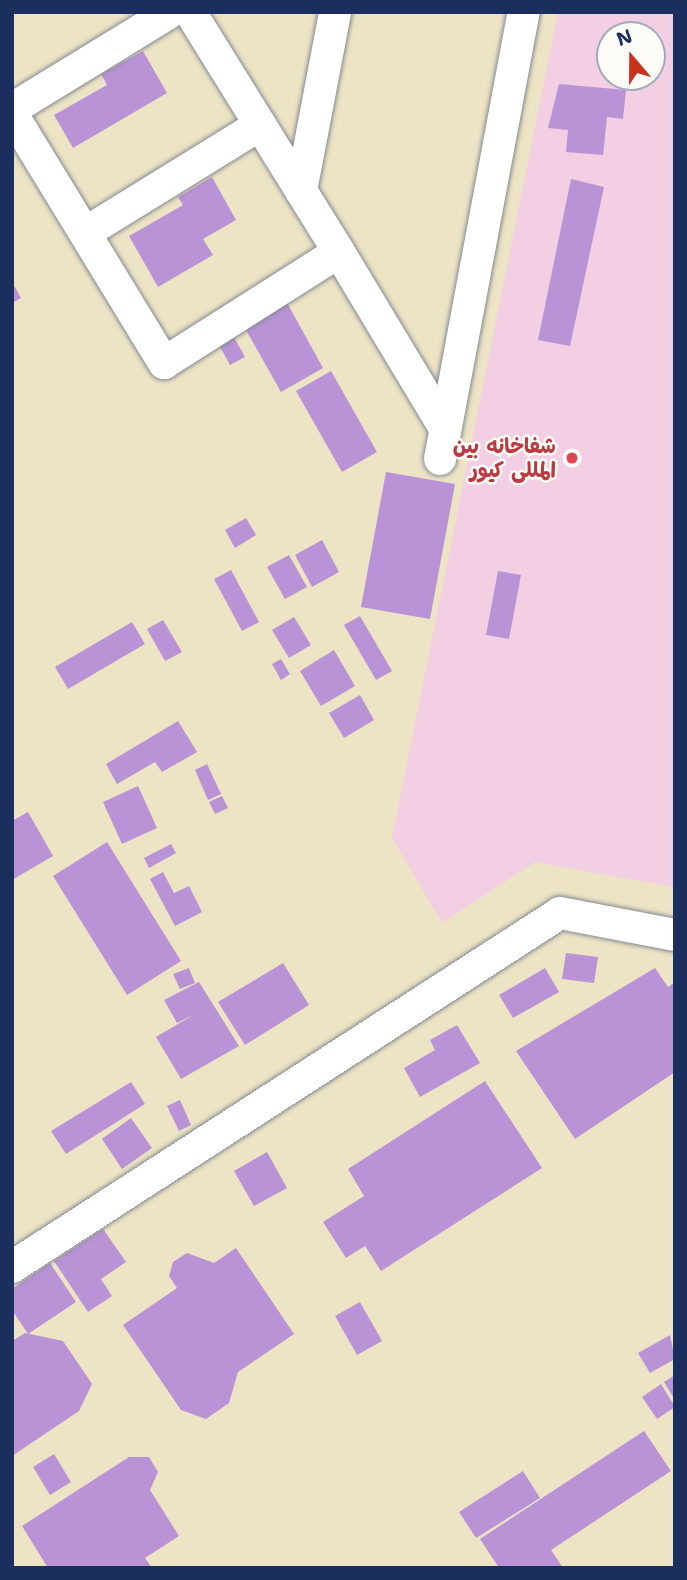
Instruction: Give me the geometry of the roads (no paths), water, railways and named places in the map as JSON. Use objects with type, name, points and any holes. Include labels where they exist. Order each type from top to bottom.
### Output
[{"type":"street","points":[[170,12],[12,112],[164,363],[339,252]]},
{"type":"street","points":[[190,12],[444,427]]},
{"type":"street","points":[[301,191],[335,12]]},
{"type":"street","points":[[440,459],[524,12]]},
{"type":"street","points":[[85,233],[260,125]]},
{"type":"street","points":[[12,1267],[560,914],[675,935]]},
{"type":"place","name":"شفاخانه بین المللی کیور","points":[[572,458]]}]
